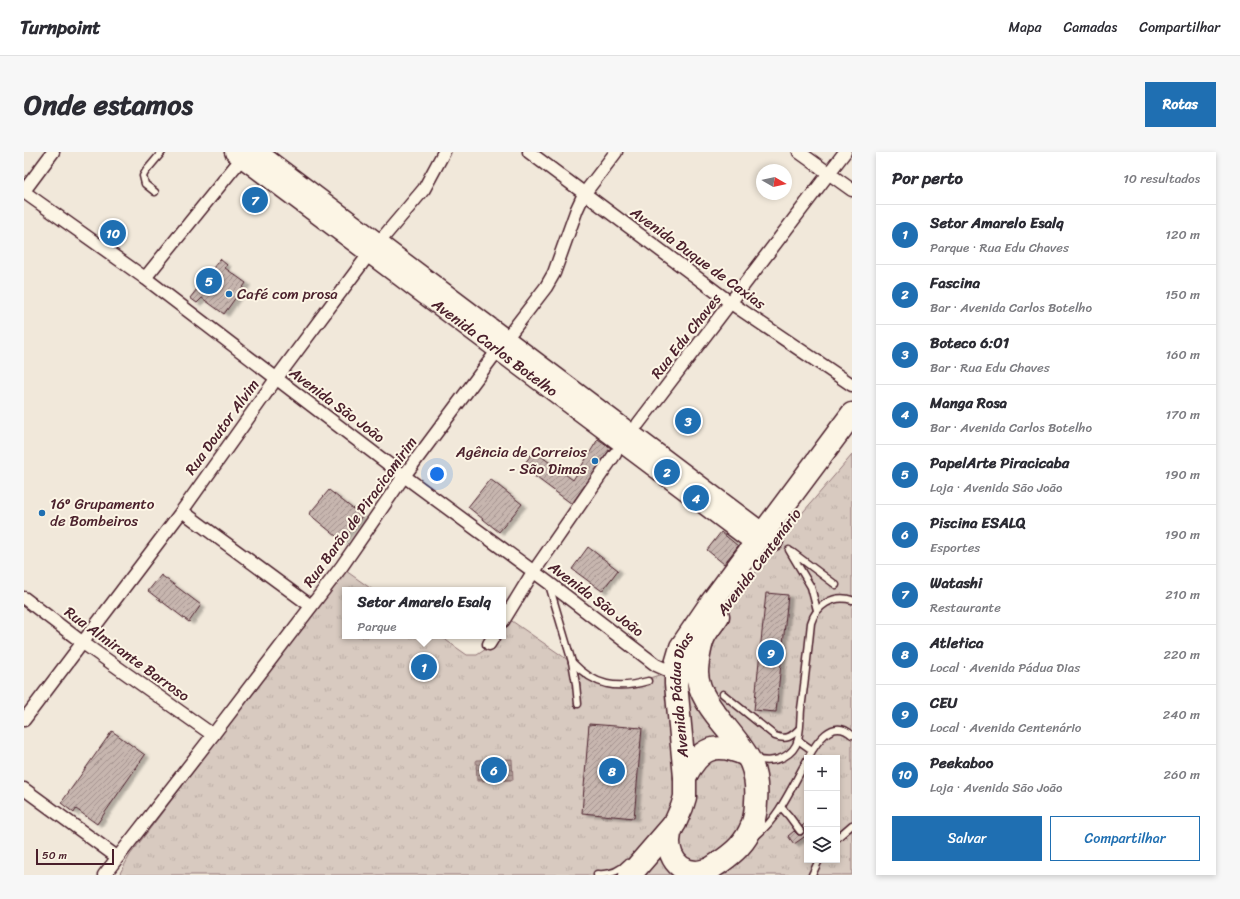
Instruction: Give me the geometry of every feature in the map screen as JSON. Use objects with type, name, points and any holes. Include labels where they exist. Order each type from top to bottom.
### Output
[{"type":"highway","name":"Avenida Centenário","points":[[714,696],[699,682],[697,673],[703,640],[764,539],[852,414]]},
{"type":"highway","name":"Avenida Centenário","points":[[764,539],[852,436]]},
{"type":"highway","name":"Avenida Pádua Dias","points":[[630,868],[675,823],[685,797],[685,777],[676,674],[678,653],[694,626],[764,539]]},
{"type":"highway","name":"Avenida Pádua Dias","points":[[706,872],[738,849],[754,820],[756,808],[756,783],[752,766],[714,696]]},
{"type":"highway","points":[[685,777],[694,761],[700,755],[711,749],[726,748],[746,755]]},
{"type":"highway","points":[[675,823],[671,830],[669,852],[678,864],[689,871],[706,872]]},
{"type":"main road","name":"Avenida Carlos Botelho","points":[[245,153],[764,539]]},
{"type":"street","points":[[24,192],[53,152]]},
{"type":"street","name":"Rua Doutor Alvim","points":[[24,720],[182,511],[276,379],[374,248],[424,189],[444,152]]},
{"type":"street","name":"Avenida Duque de Caxias","points":[[529,152],[731,303],[852,385]]},
{"type":"street","name":"Rua Barão de Piracicamirim","points":[[104,875],[342,566],[404,476],[546,287],[554,273],[577,209],[584,194],[616,152]]},
{"type":"street","points":[[799,152],[852,190]]},
{"type":"street","name":"Rua Edu Chaves","points":[[638,424],[845,152]]},
{"type":"street","points":[[145,278],[245,153]]},
{"type":"street","name":"Avenida São João","points":[[24,192],[145,278],[404,476],[549,583],[649,658],[656,665],[676,674]]},
{"type":"street","points":[[506,616],[534,572],[615,454]]},
{"type":"street","points":[[182,511],[311,606]]},
{"type":"street","name":"Rua Almirante Barroso","points":[[24,598],[83,643],[212,735]]},
{"type":"street","name":"Avenida São João","points":[[649,658],[661,661],[668,660],[678,653]]},
{"type":"street","points":[[24,789],[117,857]]},
{"type":"lane","points":[[155,192],[146,184],[143,176],[162,152]]},
{"type":"lane","points":[[817,610],[811,587],[789,550],[836,585]]},
{"type":"lane","points":[[549,583],[548,586],[572,662],[578,704]]},
{"type":"lane","points":[[746,755],[762,761],[777,760],[785,757],[791,752],[798,740],[813,616],[823,605],[836,599],[843,598],[852,600]]},
{"type":"lane","points":[[572,662],[581,672],[603,684],[619,686],[634,685],[648,681]]},
{"type":"lane","points":[[714,696],[775,736],[783,739],[789,738],[799,729]]},
{"type":"lane","points":[[810,755],[825,734],[838,729],[844,729],[852,734]]},
{"type":"lane","points":[[798,740],[812,750]]},
{"type":"lane","points":[[738,849],[749,842],[765,828],[781,807],[804,766]]},
{"type":"lane","points":[[781,807],[800,831]]},
{"type":"lane","points":[[840,836],[852,826]]},
{"type":"lane","points":[[812,875],[818,863]]},
{"type":"lane","points":[[597,875],[611,874],[630,868]]},
{"type":"green space","points":[[852,455],[852,875],[119,875],[130,855],[223,732],[318,602],[346,571],[369,587],[342,587],[342,639],[444,639],[467,655],[477,655],[486,649],[494,639],[506,639],[506,623],[509,619],[602,682],[631,684],[662,674],[703,642],[786,532]]},
{"type":"water","points":[[512,759],[513,780],[477,781],[476,760]]},
{"type":"building","points":[[220,259],[227,265],[225,268],[246,283],[224,314],[202,298],[197,303],[190,298]]},
{"type":"building","points":[[598,439],[611,448],[572,504],[522,467],[534,451],[573,480]]},
{"type":"building","points":[[490,479],[522,504],[499,532],[468,507]]},
{"type":"building","points":[[329,490],[362,516],[342,541],[309,514]]},
{"type":"building","points":[[721,532],[738,546],[724,564],[707,550]]},
{"type":"building","points":[[588,547],[618,570],[602,591],[572,569]]},
{"type":"building","points":[[161,575],[201,605],[189,622],[148,591]]},
{"type":"building","points":[[766,593],[788,595],[776,712],[754,710]]},
{"type":"building","points":[[589,724],[642,728],[634,818],[582,813]]},
{"type":"building","points":[[112,731],[145,755],[97,824],[76,809],[74,813],[61,803]]},
{"type":"building","points":[[794,831],[798,835],[802,835],[804,831],[804,837],[794,844],[788,836]]},
{"type":"place","name":"Watashi","points":[[255,200]]},
{"type":"place","name":"Peekaboo","points":[[113,233]]},
{"type":"place","name":"PapelArte Piracicaba","points":[[209,281]]},
{"type":"place","name":"Café com prosa","points":[[229,294]]},
{"type":"place","name":"Boteco 6:01","points":[[688,421]]},
{"type":"place","name":"Agência de Correios - São Dimas","points":[[595,461]]},
{"type":"place","name":"Fascina","points":[[667,472]]},
{"type":"place","name":"Manga Rosa","points":[[696,498]]},
{"type":"place","name":"16º Grupamento de Bombeiros","points":[[42,513]]},
{"type":"place","name":"CEU","points":[[771,653]]},
{"type":"place","name":"Setor Amarelo Esalq","points":[[424,667]]},
{"type":"place","name":"Piscina ESALQ","points":[[494,770]]},
{"type":"place","name":"Atletica","points":[[612,771]]}]
